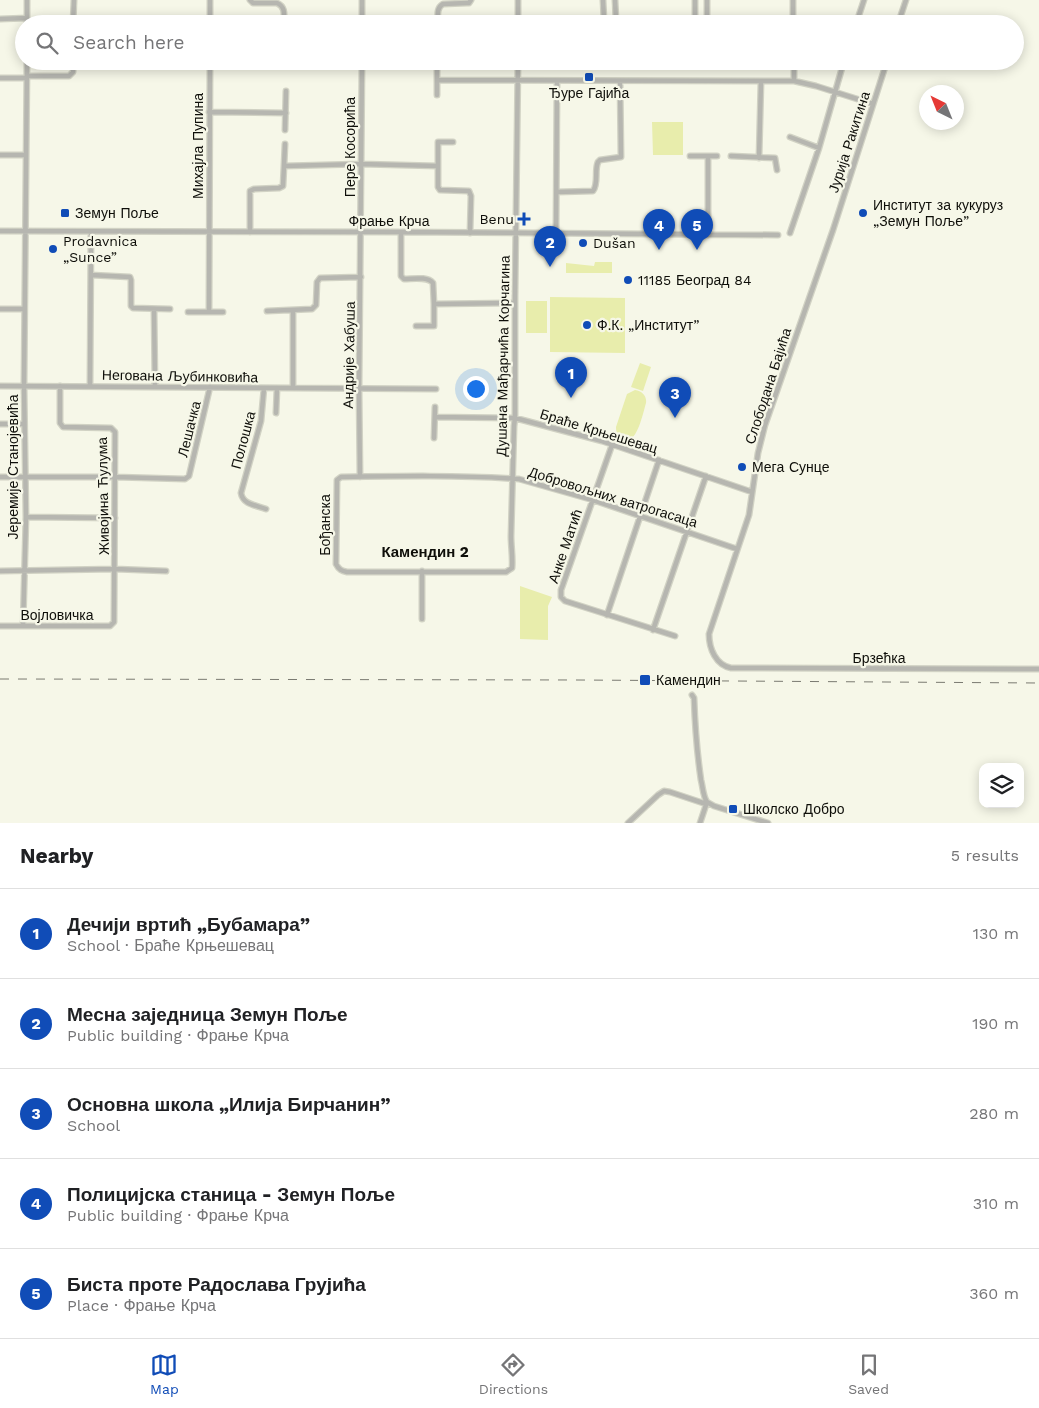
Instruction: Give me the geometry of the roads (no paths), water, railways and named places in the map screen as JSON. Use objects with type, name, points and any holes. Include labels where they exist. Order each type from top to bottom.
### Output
[{"type":"street","points":[[27,0],[27,15]]},
{"type":"street","points":[[73,15],[74,0]]},
{"type":"street","points":[[210,0],[210,15]]},
{"type":"street","points":[[250,0],[253,2],[280,4],[284,9],[284,15]]},
{"type":"street","points":[[362,0],[362,15]]},
{"type":"street","points":[[439,15],[439,8],[443,4],[467,4],[471,0]]},
{"type":"street","points":[[518,0],[518,15]]},
{"type":"street","points":[[603,0],[604,15]]},
{"type":"street","points":[[615,0],[616,15]]},
{"type":"street","points":[[695,0],[695,15]]},
{"type":"street","points":[[707,0],[707,15]]},
{"type":"street","points":[[793,0],[793,15]]},
{"type":"street","points":[[859,15],[864,0]]},
{"type":"street","points":[[901,15],[906,0]]},
{"type":"street","points":[[0,19],[15,20]]},
{"type":"street","name":"Јеремије Станојевића","points":[[23,626],[26,517],[24,309],[27,70]]},
{"type":"street","points":[[0,78],[69,76],[73,70]]},
{"type":"street","name":"Михајла Пупина","points":[[209,312],[210,70]]},
{"type":"street","name":"Пере Косорића","points":[[361,233],[362,70]]},
{"type":"street","points":[[437,70],[437,95]]},
{"type":"street","name":"Душана Мађарчића Корчагина","points":[[422,572],[506,572],[511,570],[512,565],[518,70]]},
{"type":"street","points":[[794,70],[794,81]]},
{"type":"street","points":[[790,233],[819,148],[842,70]]},
{"type":"street","name":"Јурија Ракитина","points":[[833,230],[884,70]]},
{"type":"street","points":[[437,80],[557,82],[794,81],[873,104]]},
{"type":"street","points":[[759,158],[761,81]]},
{"type":"street","points":[[556,234],[557,82]]},
{"type":"street","points":[[557,192],[594,191],[596,188],[596,167],[598,162],[600,160],[621,157],[620,82]]},
{"type":"street","points":[[285,130],[286,91]]},
{"type":"street","points":[[209,112],[286,113]]},
{"type":"street","points":[[790,137],[819,148]]},
{"type":"street","points":[[453,142],[438,142],[438,187],[440,190],[469,191],[471,193],[470,233]]},
{"type":"street","points":[[250,232],[250,191],[283,186],[285,144]]},
{"type":"street","points":[[0,155],[26,156]]},
{"type":"street","points":[[690,156],[717,156]]},
{"type":"street","points":[[708,156],[708,235]]},
{"type":"street","points":[[731,156],[776,158],[777,170]]},
{"type":"street","points":[[284,166],[361,164],[438,166]]},
{"type":"street","name":"Слободана Бајића","points":[[720,664],[713,652],[709,639],[710,634],[748,518],[758,453],[766,425],[833,230]]},
{"type":"street","name":"Фрање Крча","points":[[0,231],[401,232],[778,236]]},
{"type":"street","points":[[90,386],[91,232]]},
{"type":"street","points":[[401,232],[401,276],[404,279],[427,279],[433,283],[434,326],[416,326]]},
{"type":"street","name":"Андрије Хабуша","points":[[360,477],[361,233]]},
{"type":"street","points":[[91,275],[130,277],[132,307],[135,309],[170,309]]},
{"type":"street","points":[[267,312],[310,310],[315,307],[317,282],[320,278],[361,277]]},
{"type":"street","points":[[434,304],[514,303]]},
{"type":"street","points":[[0,309],[24,309]]},
{"type":"street","points":[[154,309],[155,386]]},
{"type":"street","points":[[293,311],[293,388]]},
{"type":"street","points":[[188,312],[223,312]]},
{"type":"street","name":"Негована Љубинковића","points":[[0,386],[436,388]]},
{"type":"street","name":"Живојина Ћулума","points":[[60,386],[60,423],[63,427],[111,428],[114,430],[114,624]]},
{"type":"street","name":"Лешачка","points":[[115,477],[183,480],[189,476],[210,387]]},
{"type":"street","name":"Полошка","points":[[264,388],[262,416],[240,493],[244,501],[266,509]]},
{"type":"street","points":[[276,413],[277,388]]},
{"type":"street","points":[[434,438],[435,407]]},
{"type":"street","name":"Браће Крњешевац","points":[[435,417],[514,418],[612,444],[752,492]]},
{"type":"street","points":[[0,424],[24,424]]},
{"type":"street","name":"Анке Матић","points":[[607,615],[565,601],[561,597],[561,590],[612,444]]},
{"type":"street","points":[[659,460],[607,615],[676,636]]},
{"type":"street","points":[[653,630],[706,476]]},
{"type":"street","points":[[0,477],[115,477]]},
{"type":"street","name":"Бођанска","points":[[360,477],[341,477],[337,480],[336,564],[340,570],[344,571],[422,572]]},
{"type":"street","name":"Добровољних ватрогасаца","points":[[360,477],[519,479],[593,500],[737,548]]},
{"type":"street","points":[[26,517],[115,518]]},
{"type":"street","points":[[0,571],[166,571]]},
{"type":"street","points":[[422,572],[422,619]]},
{"type":"street","name":"Војловичка","points":[[0,626],[110,626],[114,624]]},
{"type":"street","name":"Брзећка","points":[[720,664],[725,667],[739,669],[1039,670]]},
{"type":"street","points":[[692,695],[694,698],[698,762],[704,796],[707,802],[714,806],[768,823]]},
{"type":"street","points":[[628,823],[658,795],[664,792],[670,792],[703,803],[707,802]]},
{"type":"street","points":[[700,823],[707,802]]},
{"type":"street","points":[[745,823],[747,817]]},
{"type":"railway","points":[[0,679],[1039,683]]},
{"type":"place","name":"Ђуре Гајића","points":[[589,77]]},
{"type":"place","name":"Земун Поље","points":[[65,213]]},
{"type":"place","name":"Институт за кукуруз „Земун Поље”","points":[[863,213]]},
{"type":"place","name":"Benu","points":[[524,219]]},
{"type":"place","name":"Dušan","points":[[583,243]]},
{"type":"place","name":"Prodavnica „Sunce”","points":[[53,249]]},
{"type":"place","name":"Полицијска станица - Земун Поље","points":[[659,250]]},
{"type":"place","name":"Биста проте Радослава Грујића","points":[[697,250]]},
{"type":"place","name":"Месна заједница Земун Поље","points":[[550,267]]},
{"type":"place","name":"11185 Београд 84","points":[[628,280]]},
{"type":"place","name":"Ф.К. „Институт”","points":[[587,325]]},
{"type":"place","name":"Дечији вртић „Бубамара”","points":[[571,398]]},
{"type":"place","name":"Основна школа „Илија Бирчанин”","points":[[675,418]]},
{"type":"place","name":"Мега Сунце","points":[[742,467]]},
{"type":"place","name":"Камендин","points":[[645,680]]},
{"type":"place","name":"Школско Добро","points":[[733,809]]},
{"type":"district","name":"Камендин 2","points":[[425,552]]}]
